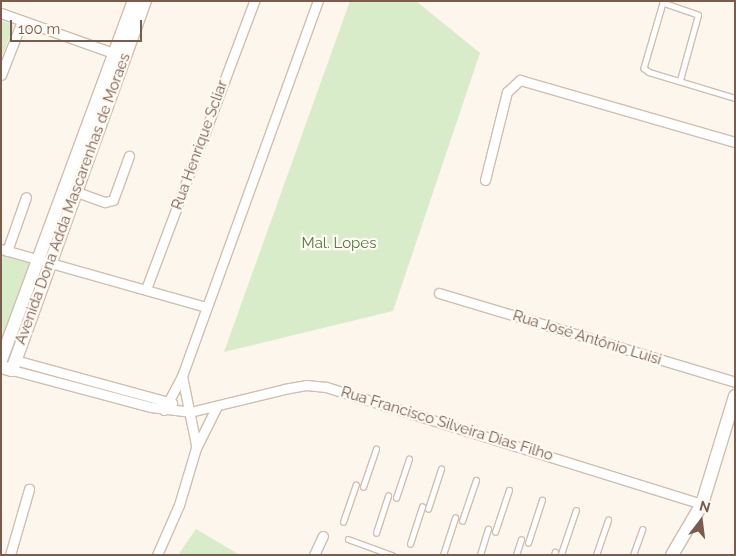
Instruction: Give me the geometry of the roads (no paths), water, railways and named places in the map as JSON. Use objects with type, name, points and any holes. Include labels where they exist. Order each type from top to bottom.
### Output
[{"type":"main road","name":"Avenida Dona Adda Mascarenhas de Moraes","points":[[44,261],[74,192],[120,55],[134,1]]},
{"type":"main road","name":"Avenida Dona Adda Mascarenhas de Moraes","points":[[6,361],[120,55],[145,1]]},
{"type":"main road","points":[[672,555],[702,504],[735,396]]},
{"type":"street","name":"Rua Henrique Scliar","points":[[146,289],[254,1]]},
{"type":"street","points":[[166,405],[182,376],[318,1]]},
{"type":"street","points":[[1,13],[120,55]]},
{"type":"street","points":[[1,75],[22,21]]},
{"type":"street","points":[[484,180],[507,92],[520,80],[735,142]]},
{"type":"street","points":[[74,192],[105,202],[113,200],[129,156]]},
{"type":"street","points":[[26,196],[4,250],[206,307]]},
{"type":"street","name":"Rua José Antônio Luisi","points":[[439,294],[735,382]]},
{"type":"street","points":[[6,361],[190,412]]},
{"type":"street","points":[[182,376],[196,448]]},
{"type":"street","name":"Rua Francisco Silveira Dias Filho","points":[[190,412],[284,388],[306,385],[326,387],[702,504]]},
{"type":"street","points":[[158,555],[179,505],[196,448],[217,406]]},
{"type":"street","points":[[10,555],[29,489]]},
{"type":"street","points":[[314,555],[323,536]]},
{"type":"lane","points":[[680,80],[698,15],[662,3],[644,66],[649,72],[735,98]]},
{"type":"lane","points":[[363,487],[376,449]]},
{"type":"lane","points":[[396,498],[409,459]]},
{"type":"lane","points":[[428,509],[441,469]]},
{"type":"lane","points":[[462,520],[476,480]]},
{"type":"lane","points":[[343,522],[356,485]]},
{"type":"lane","points":[[495,532],[509,490]]},
{"type":"lane","points":[[376,533],[388,496]]},
{"type":"lane","points":[[528,543],[542,500]]},
{"type":"lane","points":[[410,544],[422,507]]},
{"type":"lane","points":[[561,554],[576,510]]},
{"type":"lane","points":[[443,555],[455,518]]},
{"type":"lane","points":[[596,555],[608,520]]},
{"type":"lane","points":[[480,555],[488,529]]},
{"type":"lane","points":[[633,555],[642,530]]},
{"type":"lane","points":[[348,539],[392,555]]},
{"type":"lane","points":[[516,555],[521,540]]},
{"type":"park label","name":"Mal. Lopes","points":[[339,244]]}]
